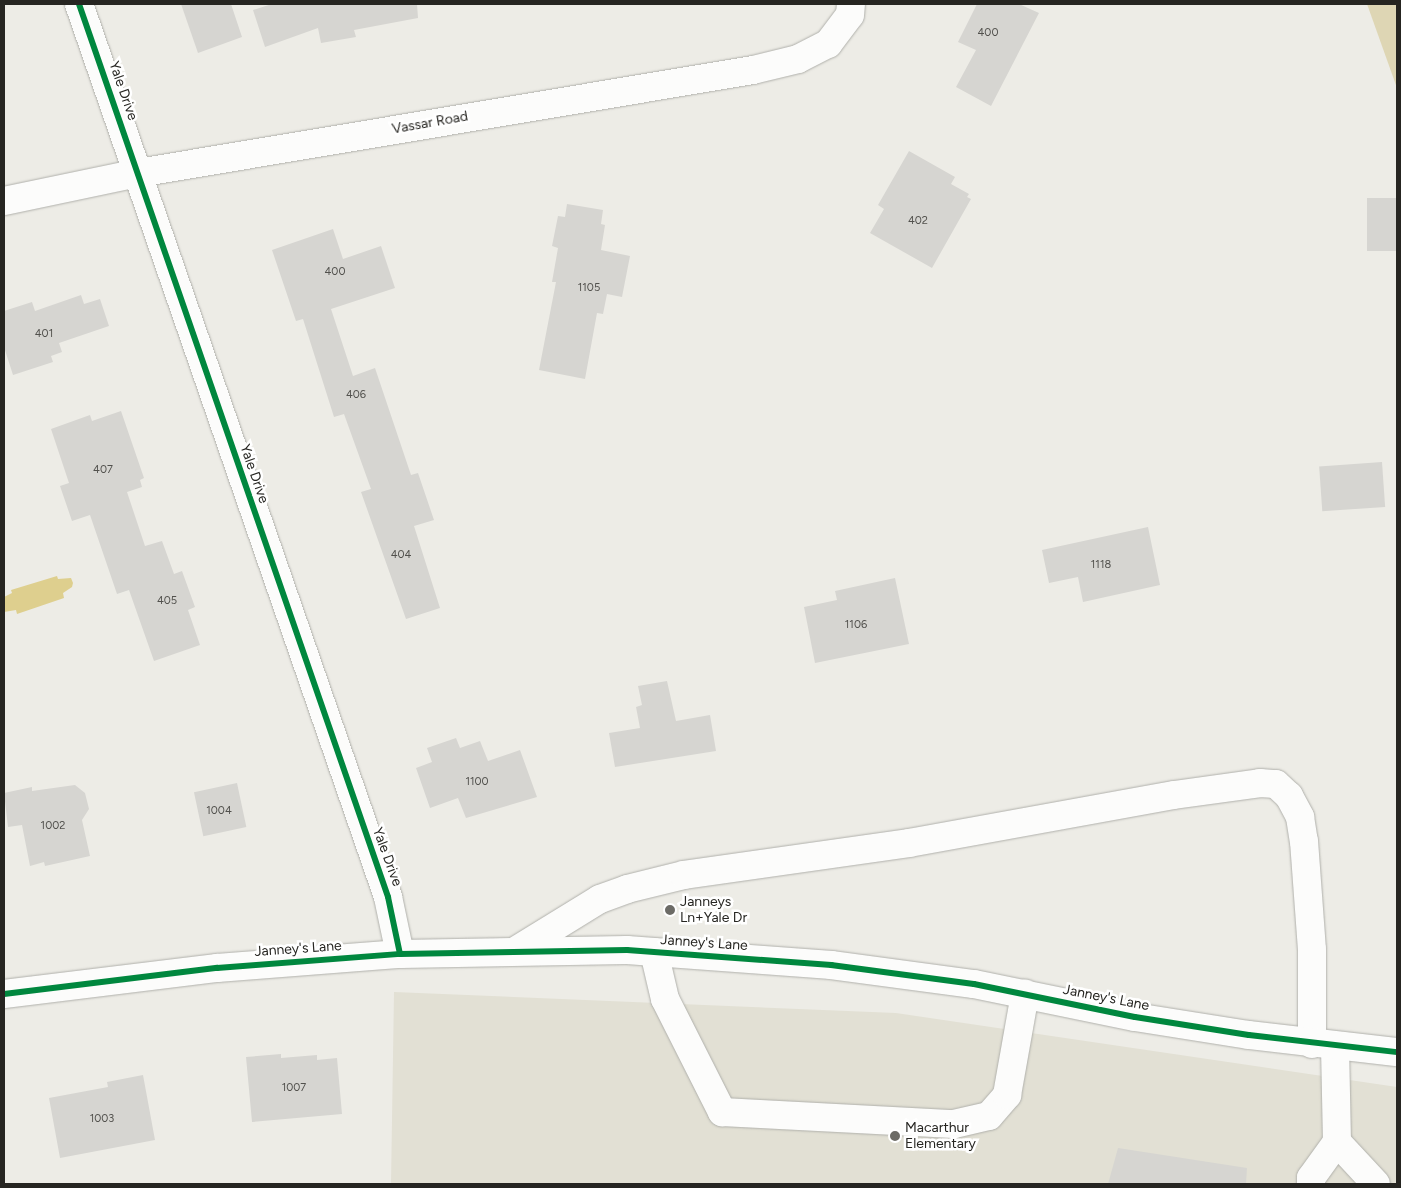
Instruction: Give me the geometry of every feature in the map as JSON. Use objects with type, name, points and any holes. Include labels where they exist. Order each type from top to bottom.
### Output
[{"type":"street","name":"Yale Drive","points":[[78,4],[388,898],[400,954]]},
{"type":"street","name":"Vassar Road","points":[[4,201],[138,173],[753,70],[810,55],[828,44],[847,14]]},
{"type":"street","points":[[517,950],[600,899],[627,889],[684,875],[909,843],[1174,795],[1260,783],[1276,784],[1293,803],[1300,817],[1304,841],[1312,950],[1337,1142],[1376,1184]]},
{"type":"street","name":"Janney's Lane","points":[[4,994],[208,968],[400,954],[517,950],[654,952],[830,965],[1025,994],[1135,1017],[1324,1045],[1397,1052]]},
{"type":"street","points":[[654,952],[665,999],[722,1112],[954,1124],[989,1116],[1007,1095],[1025,994]]},
{"type":"street","points":[[1311,1184],[1311,1178],[1337,1142]]},
{"type":"shaded area","points":[[1367,4],[1397,4],[1397,88]]},
{"type":"shaded area","points":[[57,576],[58,579],[71,578],[73,583],[72,587],[63,593],[64,598],[17,614],[16,610],[4,612],[4,597],[12,593],[11,590]]},
{"type":"shaded area","name":"Macarthur Elementary","points":[[394,992],[896,1013],[1397,1087],[1397,1184],[391,1184]]},
{"type":"building","points":[[181,4],[231,4],[242,37],[198,53]]},
{"type":"building","points":[[272,4],[417,4],[418,18],[354,30],[356,37],[321,43],[318,28],[265,47],[253,10]]},
{"type":"building","points":[[977,4],[1019,4],[1039,13],[991,106],[956,87],[976,50],[958,42]]},
{"type":"building","points":[[909,151],[955,177],[951,184],[969,194],[967,197],[971,199],[932,268],[870,233],[884,209],[878,205]]},
{"type":"building","points":[[1367,198],[1397,198],[1397,251],[1367,251]]},
{"type":"building","points":[[567,204],[603,210],[601,224],[605,225],[601,250],[630,256],[622,297],[607,294],[603,314],[597,313],[585,379],[539,370],[556,282],[552,282],[558,248],[552,246],[558,216],[565,217]]},
{"type":"building","points":[[333,229],[343,259],[381,246],[395,288],[331,309],[353,376],[375,368],[411,475],[418,473],[434,520],[414,526],[440,608],[406,619],[361,492],[371,489],[344,414],[334,417],[303,319],[296,321],[272,250]]},
{"type":"building","points":[[81,295],[84,304],[100,299],[109,326],[59,343],[62,352],[51,356],[53,362],[13,375],[4,347],[4,311],[32,302],[35,311]]},
{"type":"building","points":[[121,411],[144,478],[140,480],[142,487],[127,492],[145,546],[162,541],[174,574],[182,571],[195,607],[188,610],[200,645],[154,661],[129,590],[117,594],[90,515],[72,521],[60,486],[69,483],[51,429],[90,415],[92,421]]},
{"type":"building","points":[[1382,462],[1385,507],[1322,511],[1319,466]]},
{"type":"building","points":[[1148,527],[1160,585],[1083,602],[1078,577],[1049,583],[1042,550]]},
{"type":"building","points":[[895,578],[909,644],[815,663],[804,607],[837,600],[835,591]]},
{"type":"building","points":[[667,681],[676,721],[710,715],[716,751],[615,767],[609,733],[640,728],[636,707],[642,705],[638,686]]},
{"type":"building","points":[[456,738],[460,748],[480,741],[488,761],[520,750],[537,797],[466,818],[458,798],[430,808],[416,768],[432,762],[427,748]]},
{"type":"building","points":[[237,783],[246,827],[203,836],[194,792]]},
{"type":"building","points":[[75,785],[85,793],[89,809],[82,820],[90,856],[45,866],[44,862],[30,866],[22,825],[8,827],[4,793],[32,787],[32,791]]},
{"type":"building","points":[[281,1054],[281,1058],[317,1055],[317,1060],[337,1058],[342,1114],[252,1122],[246,1057]]},
{"type":"building","points":[[143,1075],[155,1140],[60,1158],[49,1098],[108,1087],[107,1082]]},
{"type":"building","points":[[1118,1148],[1247,1168],[1246,1184],[1108,1184]]},
{"type":"cycle path","points":[[79,4],[388,897],[400,954]]},
{"type":"cycle path","points":[[4,994],[217,968],[400,954],[627,950],[831,965],[974,984],[1135,1017],[1249,1035],[1397,1052]]},
{"type":"place","name":"Janneys Ln+Yale Dr","points":[[670,910]]},
{"type":"place","name":"Macarthur Elementary","points":[[895,1136]]}]
